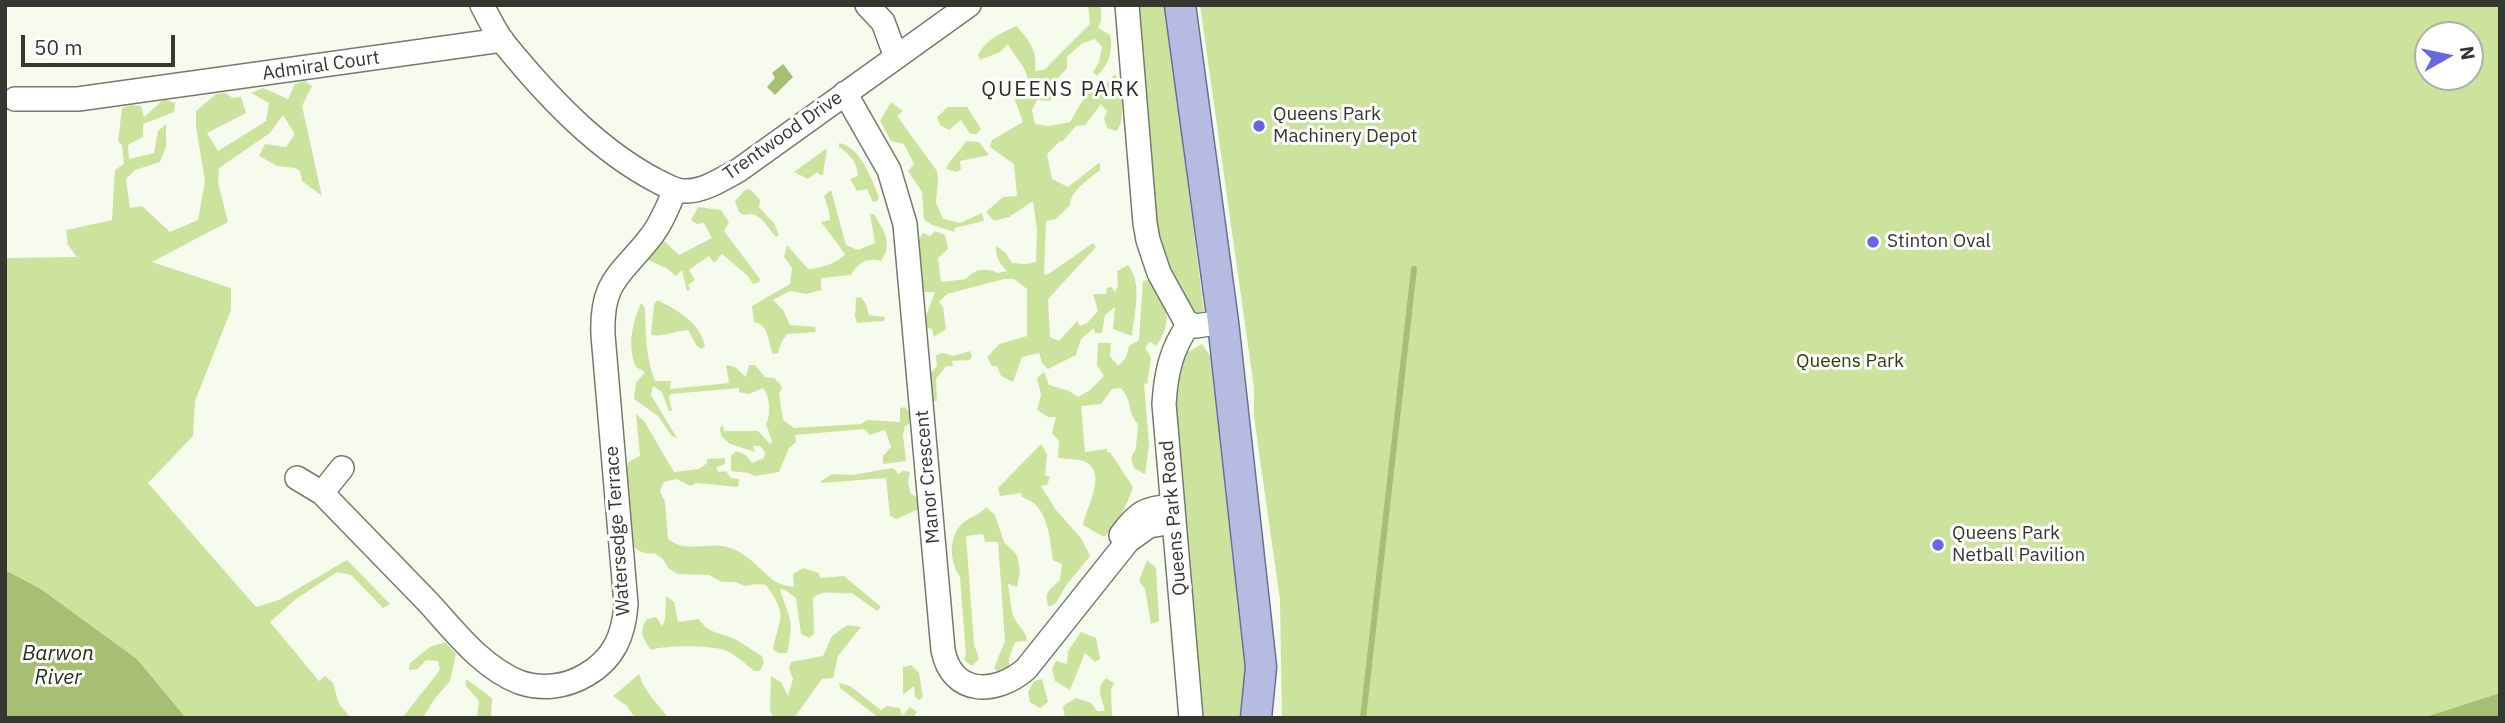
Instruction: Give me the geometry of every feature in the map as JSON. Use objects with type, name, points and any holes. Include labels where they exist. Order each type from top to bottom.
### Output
[{"type":"main road","points":[[1180,5],[1223,322],[1261,667],[1256,718]]},
{"type":"street","points":[[481,5],[502,40],[587,132],[634,167],[676,190]]},
{"type":"street","points":[[867,5],[883,22],[896,57]]},
{"type":"street","name":"Trentwood Drive","points":[[676,190],[694,191],[739,170],[969,5]]},
{"type":"street","points":[[1127,5],[1148,240],[1159,273],[1188,324],[1196,326],[1223,322]]},
{"type":"street","name":"Admiral Court","points":[[15,99],[78,99],[502,40]]},
{"type":"street","name":"Manor Crescent","points":[[845,93],[890,170],[905,224],[946,663],[953,675],[964,683],[989,687],[1014,679],[1026,669],[1097,577],[1128,526],[1147,518],[1174,514]]},
{"type":"street","name":"Watersedge Terrace","points":[[297,478],[322,493],[479,655],[505,675],[525,684],[554,686],[577,680],[602,664],[618,643],[626,604],[603,309],[613,281],[651,237],[676,190]]},
{"type":"street","name":"Queens Park Road","points":[[1188,324],[1173,351],[1165,388],[1165,416],[1191,718]]},
{"type":"street","points":[[322,493],[342,468]]},
{"type":"green space","points":[[1088,5],[1101,5],[1098,28],[1110,35],[1111,41],[1107,62],[1097,76],[1093,72],[1099,62],[1102,47],[1095,39],[1081,44],[1067,57],[1067,68],[1048,89],[1055,95],[1049,101],[1037,100],[1032,110],[1035,124],[1048,126],[1070,122],[1086,95],[1108,82],[1115,74],[1121,94],[1122,118],[1117,131],[1107,128],[1104,119],[1107,111],[1101,104],[1085,125],[1076,126],[1047,154],[1052,179],[1068,187],[1100,162],[1100,170],[1077,190],[1070,205],[1056,219],[1046,221],[1044,275],[1093,243],[1096,247],[1048,299],[1050,337],[1059,341],[1077,321],[1080,326],[1087,323],[1098,311],[1093,294],[1106,294],[1107,288],[1111,287],[1115,292],[1118,285],[1117,271],[1128,265],[1133,273],[1136,290],[1132,336],[1113,329],[1115,307],[1105,315],[1102,333],[1095,333],[1094,328],[1081,339],[1076,355],[1048,369],[1042,363],[1039,353],[1022,357],[1013,382],[1001,376],[997,366],[992,366],[987,357],[999,344],[1027,336],[1027,289],[1014,279],[1004,279],[947,294],[939,302],[943,307],[946,329],[934,337],[932,329],[926,327],[926,316],[935,292],[924,292],[918,241],[923,233],[930,236],[935,231],[945,235],[948,249],[938,258],[941,282],[966,279],[981,270],[998,273],[1007,271],[998,260],[996,246],[1005,252],[1012,263],[1036,262],[1037,230],[1033,201],[1009,217],[994,221],[986,212],[1003,197],[1017,196],[1014,164],[990,147],[992,140],[1023,122],[1014,98],[1027,89],[1027,76],[1008,44],[1000,52],[980,60],[978,55],[990,40],[1016,26],[1032,46],[1035,71],[1044,70],[1090,24]]},
{"type":"green space","points":[[1137,5],[1165,5],[1204,312],[1193,315],[1160,245],[1148,163]]},
{"type":"green space","name":"Queens Park","points":[[1200,5],[2500,5],[2500,693],[2422,718],[1282,718],[1280,600],[1254,417],[1254,388]]},
{"type":"green space","points":[[305,81],[312,86],[302,106],[322,196],[302,181],[300,171],[277,166],[259,156],[265,144],[286,147],[295,134],[283,115],[270,133],[219,168],[218,182],[228,222],[152,262],[231,288],[231,310],[195,401],[193,436],[148,483],[256,607],[279,600],[347,560],[390,604],[383,608],[351,575],[337,572],[296,599],[270,622],[319,681],[325,676],[333,683],[339,704],[351,718],[186,718],[137,659],[41,589],[5,570],[5,258],[77,257],[68,245],[66,230],[112,220],[115,170],[124,164],[122,145],[118,141],[122,108],[141,106],[144,117],[164,99],[175,103],[174,112],[143,124],[143,137],[128,145],[129,159],[154,153],[158,131],[166,124],[166,147],[160,162],[135,170],[126,179],[130,208],[142,206],[170,232],[198,220],[205,181],[196,111],[216,94],[241,97],[246,113],[207,133],[218,151],[266,121],[269,103],[251,93],[263,88],[288,99],[295,84]]},
{"type":"green space","points":[[891,102],[903,111],[897,116],[937,171],[936,203],[943,219],[960,223],[982,213],[984,221],[954,228],[955,232],[924,220],[922,192],[908,171],[914,164],[904,144],[891,141],[880,121]]},
{"type":"green space","points":[[948,107],[967,107],[981,129],[977,134],[970,134],[961,120],[949,130],[940,125],[937,117]]},
{"type":"green space","points":[[966,141],[979,142],[989,155],[960,161],[961,169],[957,172],[946,169],[950,162]]},
{"type":"green space","points":[[839,143],[846,145],[859,157],[873,182],[879,197],[877,201],[873,202],[867,189],[857,191],[850,179],[858,176],[856,166],[850,156],[839,147]]},
{"type":"green space","points":[[827,148],[823,175],[817,172],[808,179],[794,172]]},
{"type":"green space","points":[[750,189],[760,200],[759,207],[774,223],[779,235],[776,237],[758,217],[739,212],[735,201],[745,190]]},
{"type":"green space","points":[[831,190],[846,245],[858,250],[875,243],[870,214],[874,214],[886,237],[885,255],[881,261],[863,262],[851,275],[821,278],[821,290],[806,294],[790,291],[773,300],[783,310],[790,325],[815,327],[816,332],[787,334],[778,353],[773,354],[763,326],[754,322],[752,306],[790,284],[792,268],[784,257],[787,245],[808,269],[828,265],[845,254],[821,222],[830,220],[824,196]]},
{"type":"green space","points":[[698,207],[721,210],[729,222],[724,231],[760,279],[759,282],[753,284],[748,276],[722,254],[714,263],[709,256],[689,270],[695,280],[688,285],[690,289],[687,291],[682,270],[676,276],[648,260],[664,241],[679,255],[712,238],[704,223],[697,224],[691,220]]},
{"type":"green space","points":[[1153,279],[1167,320],[1156,346],[1150,342],[1145,347],[1151,358],[1147,384],[1144,383],[1149,445],[1145,474],[1134,468],[1131,458],[1136,448],[1138,424],[1121,388],[1112,389],[1101,404],[1081,406],[1085,452],[1107,449],[1133,487],[1122,513],[1104,537],[1083,525],[1094,492],[1095,475],[1086,462],[1058,458],[1059,441],[1052,433],[1056,417],[1048,417],[1037,410],[1041,395],[1037,378],[1044,372],[1049,385],[1069,391],[1078,397],[1090,390],[1104,376],[1097,365],[1098,343],[1111,343],[1110,356],[1118,366],[1126,358],[1129,346],[1139,340],[1143,281]]},
{"type":"green space","points":[[861,297],[869,315],[885,317],[884,321],[857,323],[856,298]]},
{"type":"green space","points":[[658,300],[681,313],[693,324],[702,337],[705,346],[702,349],[697,346],[688,330],[651,335],[654,304]]},
{"type":"green space","points":[[641,303],[645,308],[648,354],[655,381],[671,381],[670,389],[729,383],[726,365],[735,367],[746,377],[749,365],[755,365],[765,377],[778,381],[782,388],[779,393],[783,420],[794,428],[861,424],[867,420],[900,422],[900,408],[905,407],[910,414],[910,423],[905,426],[903,435],[906,461],[883,464],[883,456],[891,447],[885,430],[870,435],[864,429],[795,435],[796,442],[789,448],[779,472],[755,476],[731,471],[731,456],[736,451],[746,455],[752,463],[764,458],[765,452],[760,446],[753,446],[755,452],[730,444],[721,436],[720,428],[723,425],[724,431],[758,431],[770,444],[772,441],[766,424],[769,406],[763,388],[749,394],[739,392],[739,388],[671,394],[669,397],[672,411],[669,411],[662,392],[653,386],[651,395],[677,438],[672,436],[658,416],[634,399],[636,383],[645,372],[636,367],[631,343]]},
{"type":"green space","points":[[1202,344],[1212,359],[1249,670],[1248,718],[1202,718],[1171,415],[1176,374],[1186,353]]},
{"type":"green space","points":[[970,351],[970,360],[952,361],[953,366],[946,366],[936,379],[937,401],[933,401],[930,374],[937,366],[936,355],[943,353],[954,356]]},
{"type":"green space","points":[[636,414],[644,421],[674,472],[699,469],[707,463],[707,459],[725,458],[725,464],[716,467],[718,472],[726,471],[731,478],[739,479],[738,487],[696,483],[691,486],[676,479],[664,482],[660,491],[665,502],[668,539],[681,546],[715,545],[730,548],[744,555],[775,581],[788,586],[794,587],[793,574],[803,568],[819,573],[820,578],[844,576],[881,607],[877,611],[852,593],[818,595],[813,598],[814,634],[809,638],[801,634],[796,598],[780,589],[790,619],[791,632],[787,653],[778,653],[773,649],[780,622],[780,610],[766,585],[746,586],[735,582],[722,582],[709,575],[678,574],[669,569],[662,558],[654,553],[638,550],[630,537],[626,473],[628,462],[640,456]]},
{"type":"green space","points":[[1041,444],[1047,454],[1045,475],[1050,477],[1047,485],[1041,486],[1056,510],[1081,538],[1090,556],[1056,603],[1049,607],[1047,595],[1060,580],[1062,564],[1053,560],[1049,532],[1043,515],[1031,501],[1022,497],[1021,493],[1000,496],[998,488]]},
{"type":"green space","points":[[893,468],[899,474],[903,471],[910,472],[908,483],[911,494],[919,498],[919,509],[896,519],[890,516],[886,478],[821,483],[832,474],[852,475]]},
{"type":"green space","points":[[986,507],[995,515],[1004,542],[1017,555],[1020,571],[1017,587],[1008,584],[1013,615],[1027,641],[1015,642],[1009,658],[1009,672],[1001,675],[994,668],[1005,641],[998,542],[985,542],[983,534],[966,536],[974,644],[979,659],[972,666],[964,660],[966,655],[960,577],[952,556],[953,541],[959,527]]},
{"type":"green space","points":[[1147,560],[1156,568],[1159,621],[1151,624],[1145,589],[1139,581]]},
{"type":"green space","points":[[666,596],[674,602],[678,622],[699,619],[708,629],[736,640],[762,656],[764,662],[760,671],[754,671],[734,655],[720,649],[689,646],[651,650],[642,631],[647,619],[656,617],[662,626],[665,620]]},
{"type":"green space","points":[[847,625],[861,627],[838,656],[833,678],[822,679],[794,718],[774,718],[770,711],[771,676],[781,682],[788,696],[793,679],[789,669],[791,662],[823,656],[832,636]]},
{"type":"green space","points":[[1081,632],[1096,638],[1100,659],[1095,662],[1085,653],[1070,690],[1055,681],[1052,669],[1056,661],[1067,664],[1068,651]]},
{"type":"green space","points":[[445,642],[456,654],[450,681],[423,718],[402,718],[440,670],[438,661],[426,660],[418,669],[409,670],[410,663],[430,647]]},
{"type":"green space","points":[[911,665],[919,673],[923,697],[919,700],[915,697],[914,686],[903,695],[903,667]]},
{"type":"green space","points":[[639,674],[648,692],[668,718],[635,718],[627,706],[613,696]]},
{"type":"green space","points":[[1106,678],[1114,683],[1111,690],[1112,718],[1065,718],[1063,706],[1076,698],[1091,703],[1097,711],[1105,711],[1100,689]]},
{"type":"green space","points":[[466,679],[492,698],[491,718],[477,718],[479,701],[466,686]]},
{"type":"green space","points":[[1042,679],[1048,702],[1040,708],[1030,702],[1028,692],[1034,681]]},
{"type":"green space","points":[[839,683],[850,686],[881,710],[887,706],[900,708],[902,716],[910,707],[917,712],[913,718],[879,718],[840,688]]},
{"type":"water","points":[[783,64],[793,77],[775,95],[767,87],[775,78],[772,73]]},
{"type":"water","name":"Barwon River","points":[[5,570],[41,589],[137,659],[186,718],[5,718]]},
{"type":"water","points":[[2500,693],[2500,718],[2422,718]]},
{"type":"waterway","points":[[1363,718],[1414,269]]},
{"type":"place","name":"Queens Park Machinery Depot","points":[[1259,126]]},
{"type":"place","name":"Stinton Oval","points":[[1873,242]]},
{"type":"place","name":"Queens Park Netball Pavilion","points":[[1938,545]]},
{"type":"district","name":"QUEENS PARK","points":[[1061,90]]}]
